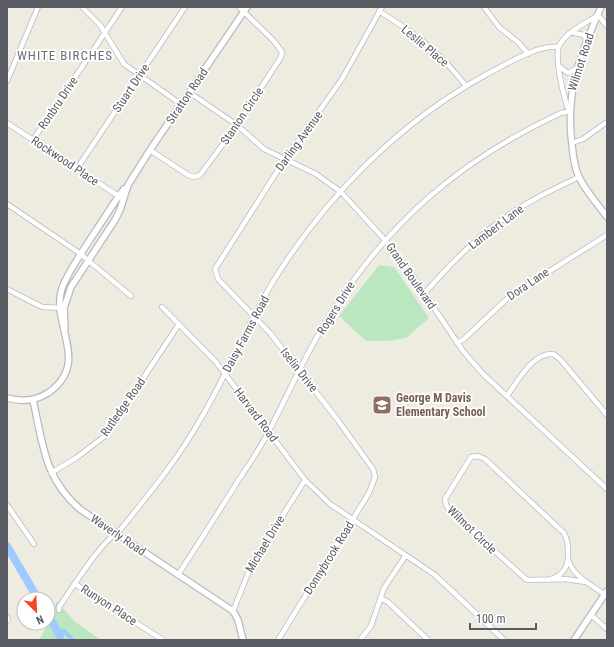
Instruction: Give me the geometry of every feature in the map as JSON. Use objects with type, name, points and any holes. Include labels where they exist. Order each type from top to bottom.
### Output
[{"type":"street","points":[[7,81],[38,7]]},
{"type":"street","points":[[82,7],[97,21],[105,32],[121,61],[139,76],[182,105]]},
{"type":"street","name":"Ronbru Drive","points":[[33,140],[122,7]]},
{"type":"street","name":"Stuart Drive","points":[[76,170],[185,7]]},
{"type":"street","points":[[238,7],[246,9]]},
{"type":"street","points":[[484,7],[499,27],[519,43],[528,54]]},
{"type":"street","name":"Wilmot Road","points":[[601,7],[577,68],[571,92],[569,111],[572,143],[579,177],[605,209],[607,217]]},
{"type":"street","name":"Stratton Road","points":[[7,398],[24,401],[32,400],[52,390],[67,368],[69,349],[62,308],[62,290],[68,275],[121,198],[150,150],[246,9]]},
{"type":"street","name":"Stanton Circle","points":[[150,150],[188,175],[194,177],[205,170],[237,124],[282,55],[274,41],[246,9]]},
{"type":"street","name":"Leslie Place","points":[[381,9],[438,53],[466,86]]},
{"type":"street","name":"Darling Avenue","points":[[215,273],[220,259],[285,159],[342,79],[381,9]]},
{"type":"street","points":[[598,15],[607,26]]},
{"type":"street","name":"Wilmot Road","points":[[569,111],[564,96],[558,48],[572,33],[598,15]]},
{"type":"street","points":[[572,33],[578,32],[584,35],[586,42]]},
{"type":"street","name":"Daisy Farms Road","points":[[59,610],[75,584],[115,533],[121,529],[178,456],[200,421],[254,315],[275,279],[316,222],[341,192],[399,134],[435,106],[466,86],[528,54],[548,47],[558,48]]},
{"type":"street","points":[[560,66],[568,73],[577,68]]},
{"type":"street","name":"Grand Boulevard","points":[[190,93],[237,124],[264,149],[316,174],[341,192],[385,240],[425,293],[457,343],[483,374],[607,489]]},
{"type":"street","name":"Rogers Drive","points":[[178,575],[268,431],[326,320],[347,288],[385,240],[435,191],[483,155],[529,128],[569,111]]},
{"type":"street","points":[[572,143],[583,139],[607,122]]},
{"type":"street","name":"Rockwood Place","points":[[7,123],[76,170],[121,198]]},
{"type":"street","name":"Lambert Lane","points":[[425,293],[461,254],[505,217],[534,199],[579,177]]},
{"type":"street","name":"Stratton Road","points":[[62,308],[70,287],[117,215],[121,198]]},
{"type":"street","points":[[7,204],[81,254],[131,296]]},
{"type":"street","name":"Dora Lane","points":[[457,343],[464,339],[510,296],[607,235]]},
{"type":"street","name":"Iselin Drive","points":[[215,273],[218,279],[270,333],[337,419],[374,473]]},
{"type":"street","points":[[7,289],[42,307],[62,308]]},
{"type":"street","name":"Harvard Road","points":[[162,307],[203,347],[225,373],[305,480],[330,504],[435,575],[504,640]]},
{"type":"street","name":"Rutledge Road","points":[[51,473],[76,458],[105,436],[179,324]]},
{"type":"street","points":[[507,396],[528,366],[545,355],[553,354],[560,359],[607,415]]},
{"type":"street","name":"Waverly Road","points":[[32,400],[51,473],[68,500],[233,611]]},
{"type":"street","name":"Wilmot Circle","points":[[586,582],[548,580],[530,581],[524,579],[447,507],[445,502],[446,496],[471,457],[478,456],[485,460],[564,533],[567,539],[568,558],[572,569],[586,582],[606,593]]},
{"type":"street","name":"Donnybrook Road","points":[[278,640],[374,484],[374,473]]},
{"type":"street","name":"Michael Drive","points":[[233,611],[251,566],[305,480]]},
{"type":"street","points":[[8,508],[34,544]]},
{"type":"street","points":[[360,640],[371,626],[380,598],[406,555]]},
{"type":"street","points":[[548,580],[557,577],[563,572],[568,558]]},
{"type":"street","name":"Runyon Place","points":[[75,584],[163,640]]},
{"type":"street","points":[[574,640],[606,593]]},
{"type":"street","points":[[380,598],[388,602],[428,640]]},
{"type":"street","points":[[233,611],[238,620],[243,640]]},
{"type":"street","points":[[591,615],[607,629]]},
{"type":"green space","points":[[379,265],[394,267],[429,318],[406,338],[388,341],[366,341],[339,316]]},
{"type":"green space","points":[[57,601],[74,621],[101,640],[38,640],[44,631],[56,631]]},
{"type":"waterway","points":[[7,546],[33,591]]},
{"type":"waterway","points":[[56,629],[60,636]]},
{"type":"waterway","points":[[59,632],[64,631],[71,638]]},
{"type":"place","name":"George M Davis Elementary School","points":[[382,405]]},
{"type":"district","name":"WHITE BIRCHES","points":[[65,55]]}]
